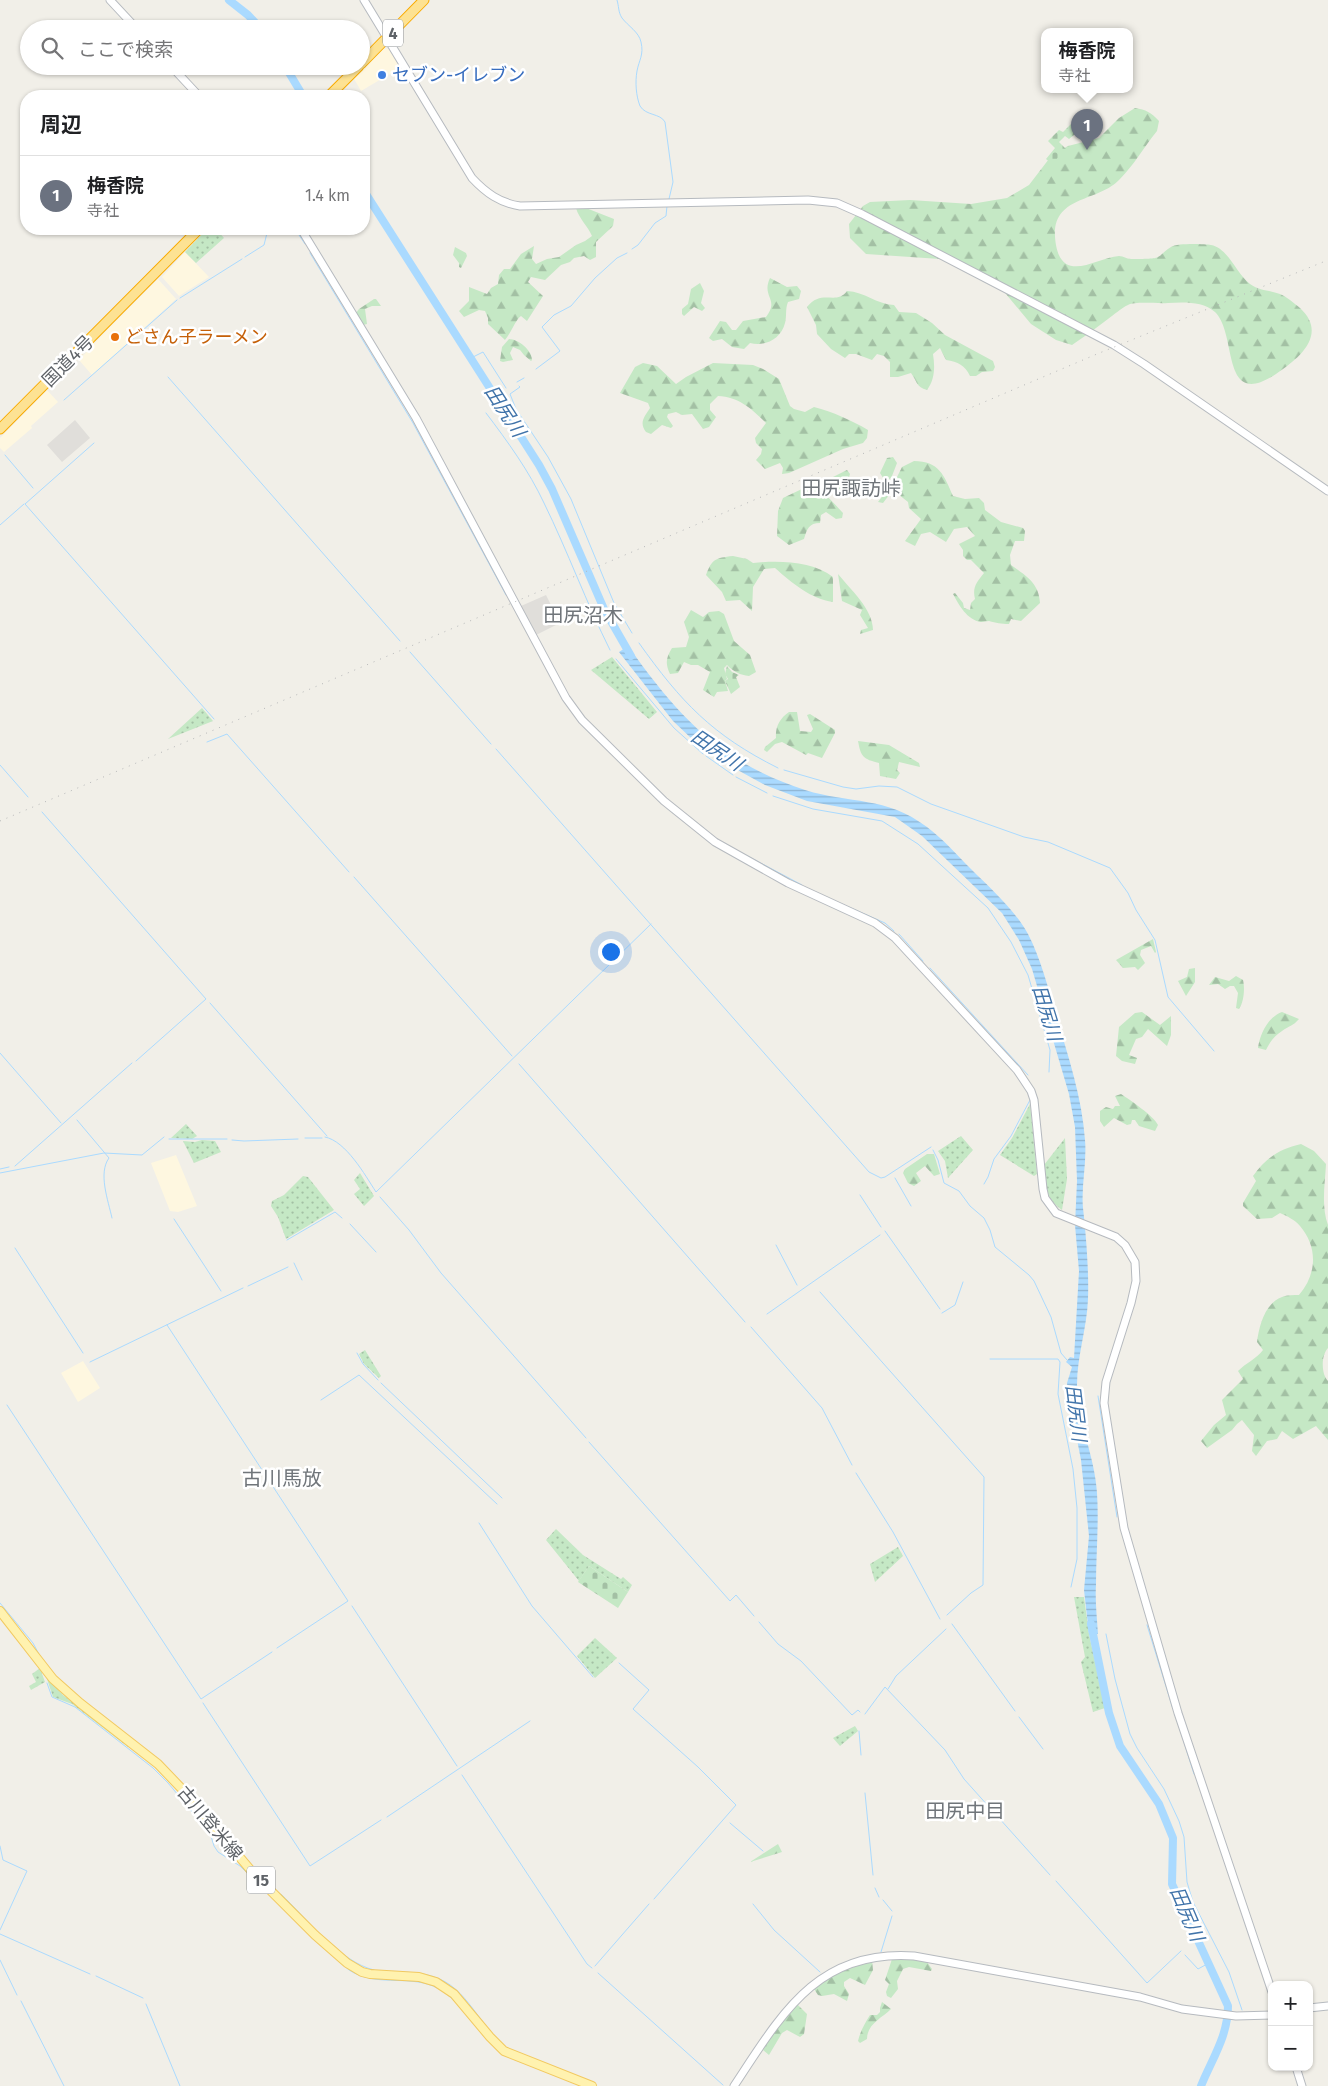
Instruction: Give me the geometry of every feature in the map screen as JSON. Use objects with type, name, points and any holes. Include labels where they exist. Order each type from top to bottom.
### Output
[{"type":"highway","name":"4","points":[[370,55],[424,0]]},
{"type":"highway","name":"4","points":[[335,90],[350,75]]},
{"type":"highway","name":"国道4号","points":[[0,429],[194,235]]},
{"type":"main road","name":"古川登米線","points":[[0,1611],[53,1679],[73,1698],[158,1764],[181,1788],[254,1874],[347,1963],[362,1972],[370,1974],[419,1977],[436,1982],[454,1994],[504,2051],[591,2086]]},
{"type":"street","points":[[110,0],[129,20]]},
{"type":"street","points":[[364,0],[472,178],[486,192],[499,200],[520,206],[808,200],[824,200],[843,205],[1114,346],[1144,364],[1328,491]]},
{"type":"street","points":[[179,75],[193,90]]},
{"type":"street","points":[[305,235],[416,418],[572,708],[653,790],[715,842],[788,884],[875,923],[895,938],[1023,1078],[1034,1100],[1045,1198],[1056,1213],[1116,1237],[1125,1244],[1135,1262],[1136,1281],[1132,1303],[1108,1375],[1104,1403],[1124,1528],[1178,1712],[1268,1981]]},
{"type":"street","points":[[734,2086],[781,2018],[801,1994],[831,1972],[878,1956],[914,1956],[1140,1997],[1182,2009],[1236,2016],[1268,2015]]},
{"type":"street","points":[[1313,2008],[1328,2006]]},
{"type":"street","points":[[1297,2071],[1302,2086]]},
{"type":"shaded area","points":[[382,48],[389,49],[400,68],[360,90],[353,77],[355,75],[370,75],[370,60]]},
{"type":"shaded area","points":[[185,252],[209,277],[179,296],[162,277]]},
{"type":"shaded area","points":[[158,279],[176,299],[92,375],[79,360]]},
{"type":"shaded area","points":[[47,390],[58,402],[4,452],[0,448],[0,438]]},
{"type":"shaded area","points":[[75,420],[90,438],[62,462],[47,445]]},
{"type":"shaded area","points":[[546,595],[560,623],[536,635],[521,606]]},
{"type":"shaded area","points":[[176,1155],[197,1206],[178,1212],[170,1211],[151,1163]]},
{"type":"shaded area","points":[[83,1361],[100,1388],[78,1402],[61,1373]]},
{"type":"green space","points":[[1135,108],[1148,112],[1159,121],[1157,131],[1120,179],[1099,193],[1066,208],[1059,217],[1055,229],[1056,245],[1060,257],[1066,263],[1073,266],[1082,266],[1119,256],[1131,259],[1155,258],[1171,247],[1179,245],[1203,244],[1217,247],[1250,284],[1257,288],[1283,295],[1300,308],[1308,318],[1311,327],[1308,345],[1302,353],[1276,374],[1258,383],[1246,383],[1238,376],[1233,365],[1222,322],[1215,312],[1205,306],[1186,303],[1142,303],[1128,305],[1072,345],[1056,340],[1031,324],[996,282],[940,259],[866,254],[850,238],[849,224],[863,206],[870,202],[910,200],[971,204],[1007,198],[1029,185],[1052,155],[1068,146],[1099,138],[1119,118]]},
{"type":"green space","points":[[1085,114],[1095,122],[1094,134],[1089,139],[1079,131],[1069,139],[1065,136],[1059,142],[1066,149],[1052,164],[1046,159],[1055,148],[1048,141],[1059,130],[1063,132],[1078,117]]},
{"type":"green space","points":[[576,208],[586,208],[614,219],[613,226],[596,242],[596,257],[590,260],[584,256],[574,258],[570,262],[561,265],[545,280],[531,277],[528,282],[543,296],[527,321],[521,316],[505,340],[488,324],[485,311],[479,310],[464,317],[459,311],[469,301],[469,287],[487,294],[491,288],[498,284],[499,275],[504,269],[510,269],[521,254],[534,246],[532,259],[536,264],[547,259],[559,257],[592,236]]},
{"type":"green space","points":[[201,235],[221,235],[224,238],[196,263],[185,252]]},
{"type":"green space","points":[[455,247],[466,253],[467,256],[461,268],[453,255]]},
{"type":"green space","points":[[770,278],[787,287],[797,286],[801,291],[799,299],[788,302],[783,329],[772,341],[761,344],[750,343],[744,349],[732,347],[722,339],[713,341],[709,338],[720,321],[726,322],[732,330],[736,330],[743,321],[766,317],[771,306],[768,290]]},
{"type":"green space","points":[[700,283],[704,291],[701,303],[705,308],[702,311],[694,307],[684,316],[682,309],[688,304],[691,289]]},
{"type":"green space","points":[[847,291],[859,293],[882,303],[894,305],[899,312],[916,313],[932,323],[945,335],[993,361],[995,367],[993,371],[970,376],[961,365],[946,360],[940,348],[933,354],[934,373],[932,382],[927,390],[919,385],[911,373],[890,377],[890,362],[884,356],[877,354],[872,360],[856,354],[849,354],[845,358],[831,349],[817,334],[816,325],[807,307],[818,299],[838,297]]},
{"type":"green space","points":[[374,299],[381,306],[372,306],[365,309],[367,324],[363,325],[356,313]]},
{"type":"green space","points":[[509,339],[513,339],[524,346],[530,352],[532,360],[513,347],[510,353],[513,360],[500,361],[502,347]]},
{"type":"green space","points":[[643,363],[657,366],[676,384],[713,363],[753,365],[779,379],[790,406],[794,409],[805,412],[814,407],[835,414],[868,430],[867,438],[863,443],[843,449],[789,473],[782,474],[783,468],[780,463],[765,469],[756,460],[761,454],[762,449],[756,443],[755,438],[766,423],[739,401],[718,396],[710,404],[710,410],[716,417],[709,427],[703,429],[692,414],[682,415],[676,412],[668,414],[667,417],[673,426],[671,428],[662,425],[651,434],[646,432],[643,426],[644,417],[650,408],[648,403],[620,393],[635,367]]},
{"type":"green space","points":[[893,457],[897,463],[892,476],[882,489],[879,488],[880,482],[885,481],[880,473],[887,458]]},
{"type":"green space","points":[[914,461],[929,464],[940,471],[953,496],[965,499],[979,498],[984,503],[985,510],[1001,522],[1023,528],[1025,531],[1024,541],[1015,541],[1010,555],[1011,565],[1031,581],[1037,590],[1040,603],[1021,621],[1011,619],[1009,624],[976,621],[964,611],[955,598],[953,594],[955,593],[963,603],[964,608],[970,610],[971,603],[975,599],[974,591],[976,585],[984,573],[971,560],[967,560],[963,556],[963,550],[959,544],[975,536],[967,527],[954,529],[946,542],[930,532],[921,534],[915,546],[905,541],[921,519],[909,508],[908,502],[893,490],[883,503],[878,502],[897,477],[902,467]]},
{"type":"green space","points":[[847,470],[850,474],[847,484],[839,490],[831,484],[831,478]]},
{"type":"green space","points":[[804,488],[816,490],[826,496],[843,513],[842,518],[836,519],[826,512],[821,515],[820,523],[809,527],[804,539],[789,545],[777,536],[778,511],[783,498]]},
{"type":"green space","points":[[733,556],[747,559],[753,563],[795,563],[825,572],[833,577],[833,602],[809,594],[775,568],[764,569],[753,587],[752,611],[740,600],[726,601],[722,592],[706,575],[712,562]]},
{"type":"green space","points":[[838,574],[865,607],[872,622],[873,630],[860,634],[861,630],[868,628],[860,615],[862,610],[842,601]]},
{"type":"green space","points":[[691,610],[703,617],[709,612],[719,611],[724,614],[734,641],[750,655],[756,672],[749,676],[743,675],[727,665],[724,668],[728,691],[717,692],[714,697],[703,690],[710,672],[698,665],[684,662],[678,673],[670,674],[667,667],[667,658],[672,648],[686,647],[689,637],[684,622]]},
{"type":"green space","points":[[612,657],[657,712],[649,719],[591,670]]},
{"type":"green space","points":[[727,666],[732,672],[739,675],[736,677],[740,687],[731,694],[725,681],[728,679],[725,674]]},
{"type":"green space","points":[[202,708],[213,721],[168,739]]},
{"type":"green space","points":[[789,712],[797,712],[800,731],[811,732],[813,729],[807,715],[810,714],[835,730],[822,758],[808,753],[806,755],[782,742],[775,744],[767,752],[764,750],[776,738],[776,730],[779,723]]},
{"type":"green space","points":[[858,741],[889,745],[919,763],[920,767],[899,762],[897,770],[900,773],[896,779],[880,776],[879,763],[869,760],[864,756],[860,751]]},
{"type":"green space","points":[[1153,939],[1156,952],[1151,946],[1141,950],[1140,955],[1145,963],[1138,970],[1135,967],[1123,968],[1116,960]]},
{"type":"green space","points":[[1195,968],[1195,982],[1186,996],[1178,981],[1187,977],[1189,969]]},
{"type":"green space","points":[[1236,976],[1243,980],[1244,983],[1243,999],[1239,1009],[1236,1008],[1238,993],[1234,986],[1225,989],[1218,984],[1209,985],[1215,977],[1229,981]]},
{"type":"green space","points":[[1142,1012],[1160,1025],[1171,1016],[1171,1035],[1167,1046],[1148,1029],[1142,1037],[1136,1039],[1129,1055],[1137,1058],[1135,1064],[1122,1061],[1116,1056],[1119,1027],[1135,1013]]},
{"type":"green space","points":[[1282,1012],[1299,1019],[1277,1035],[1266,1050],[1258,1048],[1261,1037],[1269,1022]]},
{"type":"green space","points":[[1121,1094],[1156,1121],[1158,1125],[1155,1131],[1139,1126],[1135,1120],[1132,1120],[1131,1124],[1127,1125],[1114,1118],[1104,1127],[1100,1121],[1100,1111],[1106,1107],[1113,1109],[1115,1106],[1120,1106],[1115,1096]]},
{"type":"green space","points":[[1030,1104],[1037,1174],[1034,1176],[1000,1155],[1012,1138]]},
{"type":"green space","points":[[186,1124],[197,1136],[192,1139],[171,1138]]},
{"type":"green space","points":[[961,1136],[973,1150],[948,1178],[945,1161],[938,1151]]},
{"type":"green space","points":[[1065,1138],[1067,1179],[1062,1210],[1049,1196],[1044,1165]]},
{"type":"green space","points":[[202,1140],[215,1141],[221,1152],[194,1163],[183,1141],[195,1142]]},
{"type":"green space","points":[[1301,1144],[1314,1151],[1326,1164],[1324,1203],[1328,1225],[1328,1348],[1324,1355],[1323,1364],[1324,1374],[1328,1381],[1328,1440],[1316,1426],[1293,1439],[1282,1431],[1277,1439],[1267,1441],[1256,1456],[1252,1451],[1254,1435],[1242,1420],[1232,1430],[1207,1448],[1201,1441],[1214,1425],[1226,1415],[1222,1400],[1243,1379],[1238,1371],[1263,1350],[1257,1342],[1261,1322],[1267,1310],[1271,1304],[1282,1297],[1299,1295],[1305,1287],[1312,1269],[1313,1260],[1310,1243],[1300,1226],[1280,1213],[1272,1218],[1257,1219],[1243,1206],[1256,1181],[1253,1176],[1263,1164],[1274,1155]]},
{"type":"green space","points":[[927,1154],[934,1154],[940,1174],[934,1176],[925,1166],[916,1173],[921,1181],[914,1186],[908,1183],[903,1173],[905,1169]]},
{"type":"green space","points":[[360,1173],[374,1196],[364,1206],[354,1194],[360,1189],[354,1180]]},
{"type":"green space","points":[[303,1176],[308,1177],[334,1210],[286,1239],[278,1217],[271,1206],[272,1201],[284,1195]]},
{"type":"green space","points":[[365,1350],[381,1376],[379,1378],[364,1364],[359,1354]]},
{"type":"green space","points":[[556,1529],[583,1555],[621,1579],[623,1577],[632,1585],[628,1592],[589,1566],[579,1581],[546,1540]]},
{"type":"green space","points":[[898,1547],[903,1556],[875,1582],[870,1564]]},
{"type":"green space","points":[[589,1566],[628,1592],[618,1608],[578,1582]]},
{"type":"green space","points":[[1074,1597],[1084,1597],[1089,1634],[1105,1708],[1093,1712],[1081,1662],[1085,1657]]},
{"type":"green space","points":[[595,1638],[617,1658],[595,1678],[577,1656]]},
{"type":"green space","points":[[40,1668],[45,1682],[31,1690],[29,1686],[36,1682],[32,1674]]},
{"type":"green space","points":[[46,1676],[63,1695],[130,1746],[128,1747],[72,1704],[53,1697]]},
{"type":"green space","points":[[855,1726],[858,1731],[840,1746],[833,1738]]},
{"type":"green space","points":[[778,1844],[782,1852],[750,1862]]},
{"type":"green space","points":[[911,1958],[927,1962],[932,1969],[931,1971],[909,1967],[903,1969],[897,1981],[898,1989],[891,1998],[887,1996],[886,1992],[889,1984],[885,1980],[892,1959]]},
{"type":"green space","points":[[872,1960],[873,1970],[865,1985],[850,1978],[844,1982],[844,1986],[849,1994],[847,2001],[834,1994],[818,1995],[814,1989],[831,1976]]},
{"type":"green space","points":[[882,2002],[891,2009],[872,2025],[867,2039],[860,2043],[858,2041],[865,2024],[870,2015],[877,2015],[880,2012]]},
{"type":"green space","points":[[796,2003],[807,2014],[804,2034],[800,2037],[787,2030],[782,2033],[769,2055],[763,2050],[765,2045]]},
{"type":"water","points":[[628,646],[665,695],[703,734],[748,766],[775,779],[805,790],[882,805],[897,810],[927,827],[950,847],[1009,908],[1033,944],[1044,974],[1074,1077],[1081,1108],[1085,1140],[1083,1200],[1088,1265],[1088,1299],[1077,1385],[1080,1412],[1096,1479],[1098,1528],[1096,1597],[1098,1634],[1089,1634],[1084,1590],[1089,1536],[1081,1460],[1067,1383],[1072,1367],[1066,1362],[1070,1357],[1074,1358],[1079,1271],[1075,1225],[1077,1181],[1075,1127],[1069,1094],[1032,969],[1019,940],[1002,913],[922,836],[895,817],[807,801],[765,785],[723,762],[692,739],[673,721],[619,652]]},
{"type":"waterway","name":"田尻川","points":[[229,0],[253,20]]},
{"type":"waterway","points":[[617,0],[622,18],[636,32],[641,42],[642,54],[636,80],[640,106],[660,117],[665,122],[673,182],[669,199]]},
{"type":"waterway","name":"田尻川","points":[[290,75],[299,90]]},
{"type":"waterway","name":"田尻川","points":[[370,200],[539,465],[552,489],[604,609],[631,656]]},
{"type":"waterway","points":[[632,249],[638,245],[655,223],[666,216],[667,206]]},
{"type":"waterway","points":[[245,257],[264,245],[266,235]]},
{"type":"waterway","points":[[299,235],[305,244]]},
{"type":"waterway","points":[[310,253],[413,423],[506,595]]},
{"type":"waterway","points":[[536,369],[560,351],[542,327],[554,315],[571,306],[595,278],[617,258],[627,253]]},
{"type":"waterway","points":[[180,298],[242,259]]},
{"type":"waterway","points":[[64,400],[177,300]]},
{"type":"waterway","points":[[471,358],[483,352],[506,388]]},
{"type":"waterway","points":[[168,377],[400,641]]},
{"type":"waterway","points":[[517,382],[524,378]]},
{"type":"waterway","points":[[519,386],[510,394],[516,409],[548,457],[571,499],[614,603],[632,633]]},
{"type":"waterway","points":[[486,413],[518,457],[538,491],[610,650]]},
{"type":"waterway","points":[[94,443],[25,504],[214,719]]},
{"type":"waterway","points":[[5,455],[33,488]]},
{"type":"waterway","points":[[0,525],[24,504]]},
{"type":"waterway","points":[[639,643],[684,700],[716,730],[755,756],[778,768]]},
{"type":"waterway","points":[[410,652],[491,744]]},
{"type":"waterway","points":[[616,659],[674,728],[703,754]]},
{"type":"waterway","points":[[207,742],[227,734],[349,872]]},
{"type":"waterway","points":[[496,749],[869,1172],[881,1178],[885,1177],[931,1147]]},
{"type":"waterway","points":[[706,756],[733,775]]},
{"type":"waterway","points":[[0,765],[28,797]]},
{"type":"waterway","points":[[784,770],[856,789],[879,786],[897,787],[931,804],[1024,837],[1048,842],[1110,868],[1128,893],[1136,910],[1155,940],[1168,997],[1214,1051]]},
{"type":"waterway","points":[[736,777],[767,793]]},
{"type":"waterway","points":[[773,796],[813,809],[882,821],[918,844],[988,908],[1011,942],[1028,975],[1050,1050],[1049,1072]]},
{"type":"waterway","points":[[42,812],[206,999],[136,1061]]},
{"type":"waterway","points":[[738,851],[802,885]]},
{"type":"waterway","points":[[354,877],[512,1056]]},
{"type":"waterway","points":[[835,901],[885,923],[894,931]]},
{"type":"waterway","points":[[325,1137],[333,1140],[347,1152],[361,1168],[376,1192],[651,924]]},
{"type":"waterway","points":[[899,934],[923,961]]},
{"type":"waterway","points":[[930,968],[1028,1075]]},
{"type":"waterway","points":[[210,1003],[327,1136]]},
{"type":"waterway","points":[[0,1053],[61,1123]]},
{"type":"waterway","points":[[15,1166],[132,1063]]},
{"type":"waterway","points":[[519,1064],[745,1322]]},
{"type":"waterway","points":[[984,1184],[994,1159],[1011,1136],[1030,1100]]},
{"type":"waterway","points":[[77,1120],[109,1158],[104,1171],[104,1179],[112,1218]]},
{"type":"waterway","points":[[0,1173],[104,1153],[142,1155],[164,1137]]},
{"type":"waterway","points":[[305,1138],[322,1138]]},
{"type":"waterway","points":[[169,1139],[227,1139]]},
{"type":"waterway","points":[[232,1140],[298,1139]]},
{"type":"waterway","points":[[933,1150],[938,1160],[944,1183],[959,1191],[970,1206],[984,1218],[995,1247],[1034,1281],[1051,1317],[1061,1353],[1067,1360]]},
{"type":"waterway","points":[[0,1169],[9,1167]]},
{"type":"waterway","points":[[895,1178],[911,1206]]},
{"type":"waterway","points":[[860,1195],[881,1227]]},
{"type":"waterway","points":[[380,1197],[409,1230],[441,1273],[586,1438]]},
{"type":"waterway","points":[[287,1240],[335,1212],[342,1218]]},
{"type":"waterway","points":[[174,1219],[221,1291]]},
{"type":"waterway","points":[[350,1224],[376,1252]]},
{"type":"waterway","points":[[885,1231],[940,1309]]},
{"type":"waterway","points":[[767,1314],[880,1235]]},
{"type":"waterway","points":[[776,1245],[797,1285]]},
{"type":"waterway","points":[[15,1248],[83,1353]]},
{"type":"waterway","points":[[294,1263],[302,1280]]},
{"type":"waterway","points":[[248,1286],[288,1267]]},
{"type":"waterway","points":[[942,1313],[955,1305],[963,1282]]},
{"type":"waterway","points":[[90,1362],[243,1288]]},
{"type":"waterway","points":[[820,1292],[984,1477],[983,1585],[971,1593],[947,1615]]},
{"type":"waterway","points":[[167,1325],[348,1601],[277,1648]]},
{"type":"waterway","points":[[751,1327],[822,1408],[852,1465]]},
{"type":"waterway","points":[[357,1353],[363,1364],[378,1380]]},
{"type":"waterway","points":[[990,1359],[1058,1359],[1060,1362],[1058,1394],[1073,1469],[1077,1508],[1077,1559],[1071,1587]]},
{"type":"waterway","points":[[321,1400],[359,1375],[497,1504]]},
{"type":"waterway","points":[[381,1383],[502,1498]]},
{"type":"waterway","points":[[1098,1396],[1117,1517]]},
{"type":"waterway","points":[[7,1405],[201,1699],[272,1652]]},
{"type":"waterway","points":[[589,1442],[730,1601],[736,1595],[754,1616]]},
{"type":"waterway","points":[[856,1473],[893,1532],[940,1619]]},
{"type":"waterway","points":[[479,1523],[532,1606],[593,1677]]},
{"type":"waterway","points":[[0,1603],[33,1643],[40,1656]]},
{"type":"waterway","points":[[352,1606],[457,1766]]},
{"type":"waterway","points":[[759,1622],[778,1644],[801,1661],[852,1715],[858,1710],[860,1712]]},
{"type":"waterway","points":[[952,1624],[1015,1711]]},
{"type":"waterway","name":"田尻川","points":[[1091,1624],[1109,1713],[1120,1746],[1159,1804],[1173,1838],[1172,1884],[1228,2006],[1225,2027],[1219,2047],[1201,2086]]},
{"type":"waterway","points":[[1147,1625],[1173,1709]]},
{"type":"waterway","points":[[888,1689],[896,1676],[946,1629]]},
{"type":"waterway","points":[[1106,1634],[1115,1679],[1130,1734],[1164,1789],[1179,1821],[1184,1837],[1187,1882],[1193,1902],[1229,1972],[1242,2010]]},
{"type":"waterway","points":[[619,1663],[649,1690],[633,1709],[698,1767],[736,1805],[654,1899]]},
{"type":"waterway","points":[[47,1683],[52,1697],[75,1707],[153,1768],[210,1833],[218,1852],[240,1866],[308,1934],[349,1970],[369,1978],[412,1981],[433,1986],[447,1995],[466,2014]]},
{"type":"waterway","points":[[865,1714],[885,1687],[945,1750],[964,1779],[1050,1875]]},
{"type":"waterway","points":[[203,1703],[310,1866],[381,1820]]},
{"type":"waterway","points":[[1019,1717],[1043,1749]]},
{"type":"waterway","points":[[1177,1720],[1194,1774]]},
{"type":"waterway","points":[[387,1817],[530,1721]]},
{"type":"waterway","points":[[859,1731],[861,1755]]},
{"type":"waterway","points":[[462,1775],[587,1964],[592,1968]]},
{"type":"waterway","points":[[865,1793],[873,1875]]},
{"type":"waterway","points":[[730,1823],[763,1851]]},
{"type":"waterway","points":[[0,1846],[3,1860],[27,1871],[0,1930]]},
{"type":"waterway","points":[[1056,1881],[1147,1983],[1181,1951]]},
{"type":"waterway","points":[[875,1888],[879,1897]]},
{"type":"waterway","points":[[281,1894],[336,1949],[361,1965],[374,1970]]},
{"type":"waterway","points":[[883,1900],[892,1911]]},
{"type":"waterway","points":[[595,1966],[649,1904]]},
{"type":"waterway","points":[[753,1904],[774,1930],[820,1972]]},
{"type":"waterway","points":[[881,1952],[892,1916]]},
{"type":"waterway","points":[[0,1934],[90,1974]]},
{"type":"waterway","points":[[1185,1955],[1198,1969],[1209,1963]]},
{"type":"waterway","points":[[0,1960],[17,1995]]},
{"type":"waterway","points":[[398,1972],[433,1976],[445,1982],[464,1998],[494,2036]]},
{"type":"waterway","points":[[598,1973],[723,2085]]},
{"type":"waterway","points":[[96,1976],[143,1998]]},
{"type":"waterway","points":[[21,2001],[64,2086]]},
{"type":"waterway","points":[[146,2004],[180,2086]]},
{"type":"waterway","points":[[493,2045],[499,2051]]},
{"type":"waterway","points":[[512,2050],[571,2074]]},
{"type":"railway","points":[[0,821],[1097,354],[1328,260]]},
{"type":"place","name":"セブン-イレブン","points":[[382,75]]},
{"type":"place","name":"梅香院","points":[[1087,150]]},
{"type":"place","name":"どさん子ラーメン","points":[[115,337]]},
{"type":"district","name":"田尻諏訪峠","points":[[851,488]]},
{"type":"district","name":"田尻沼木","points":[[583,615]]},
{"type":"district","name":"古川馬放","points":[[282,1478]]},
{"type":"district","name":"田尻中目","points":[[965,1811]]}]
